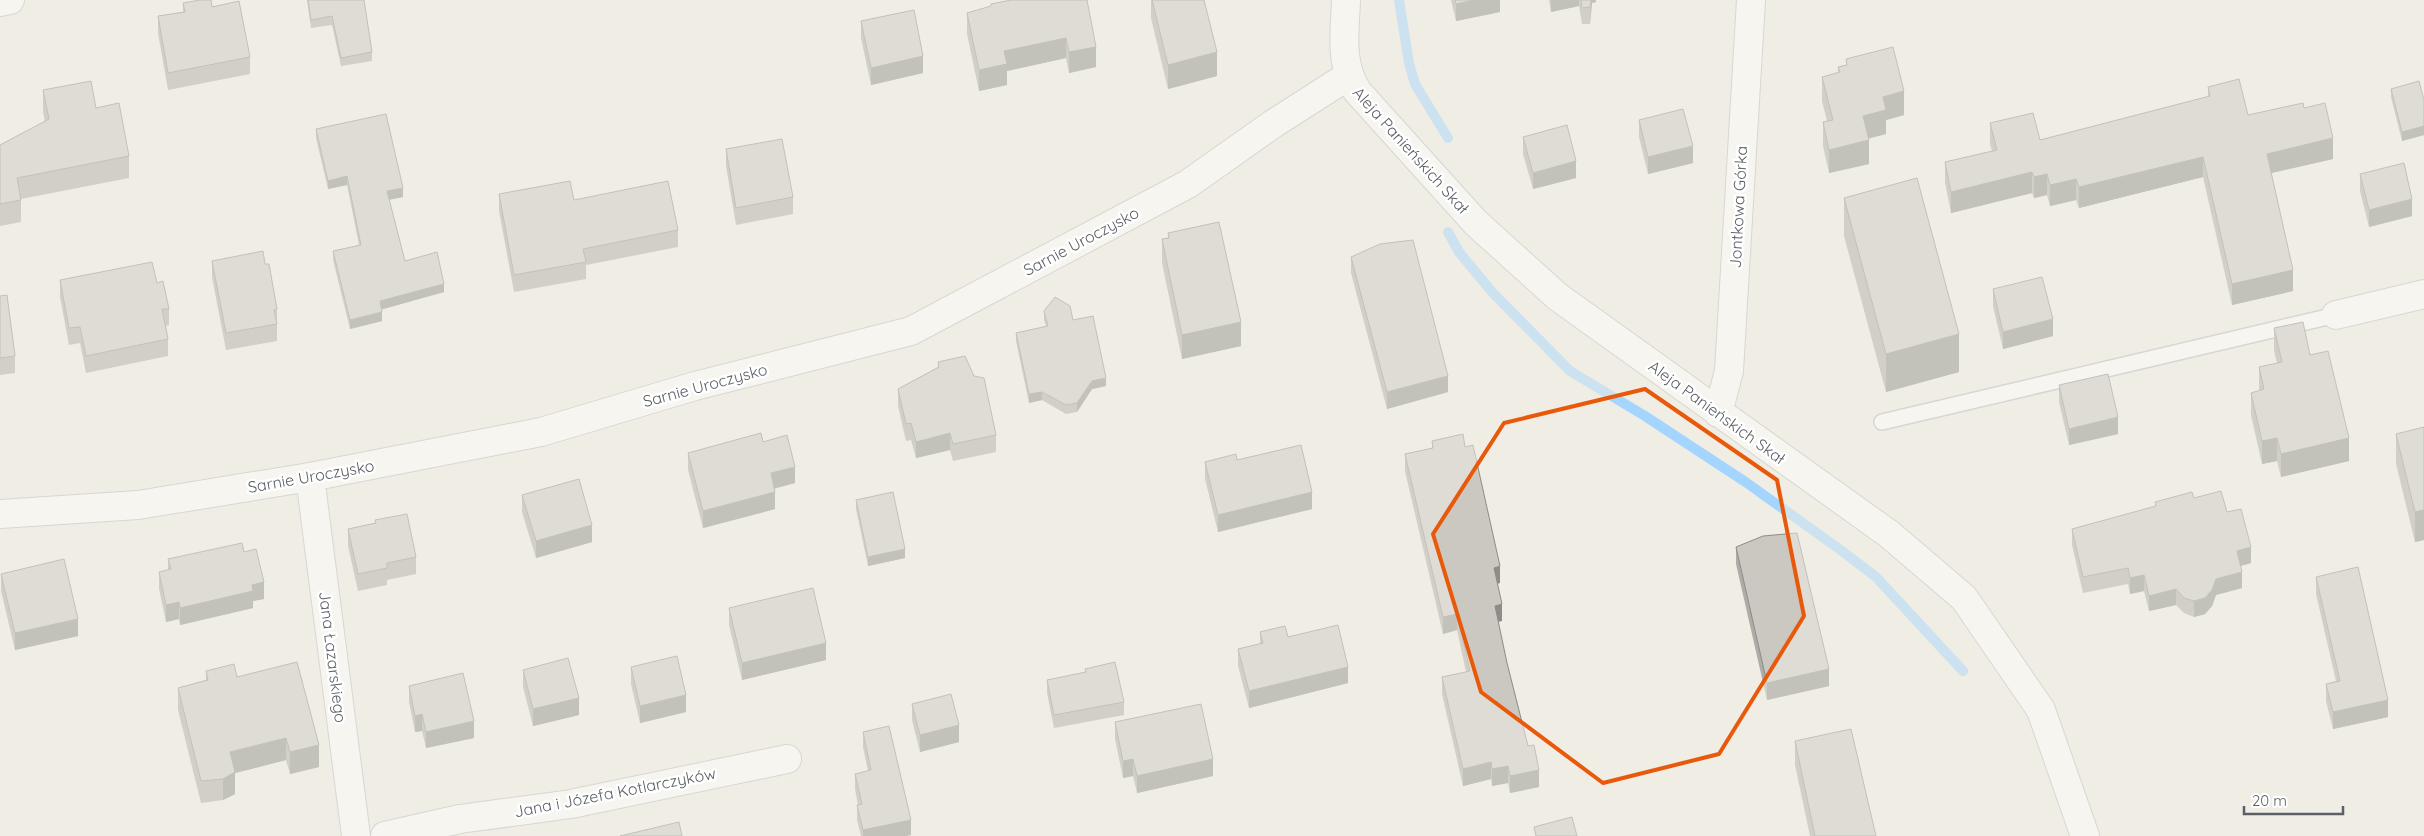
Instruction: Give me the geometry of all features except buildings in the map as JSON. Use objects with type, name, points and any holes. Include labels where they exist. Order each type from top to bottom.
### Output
[{"type":"street","points":[[0,2],[10,0]]},
{"type":"street","name":"Aleja Panieńskich Skał","points":[[1346,0],[1344,53],[1348,76],[1357,91],[1476,223],[1558,297],[1889,534],[1964,598],[2041,710],[2085,836]]},
{"type":"street","name":"Jontkowa Górka","points":[[1718,413],[1729,371],[1750,0]]},
{"type":"street","name":"Sarnie Uroczysko","points":[[0,514],[138,504],[310,477],[541,432],[695,386],[911,331],[1188,184],[1273,124],[1348,76]]},
{"type":"street","points":[[2336,315],[2424,294]]},
{"type":"street","name":"Jana Łazarskiego","points":[[310,477],[356,836]]},
{"type":"street","name":"Jana i Józefa Kotlarczyków","points":[[385,836],[460,819],[571,804],[787,759]]},
{"type":"lane","points":[[1882,422],[2336,315]]},
{"type":"highlighted area","points":[[1645,389],[1777,480],[1804,616],[1719,754],[1603,783],[1481,692],[1433,534],[1504,423]]},
{"type":"waterway","points":[[1399,0],[1409,63],[1415,84],[1448,138]]},
{"type":"waterway","points":[[1448,232],[1459,252],[1492,292],[1570,371],[1645,416],[1747,483],[1842,551],[1876,577],[1963,671]]}]
